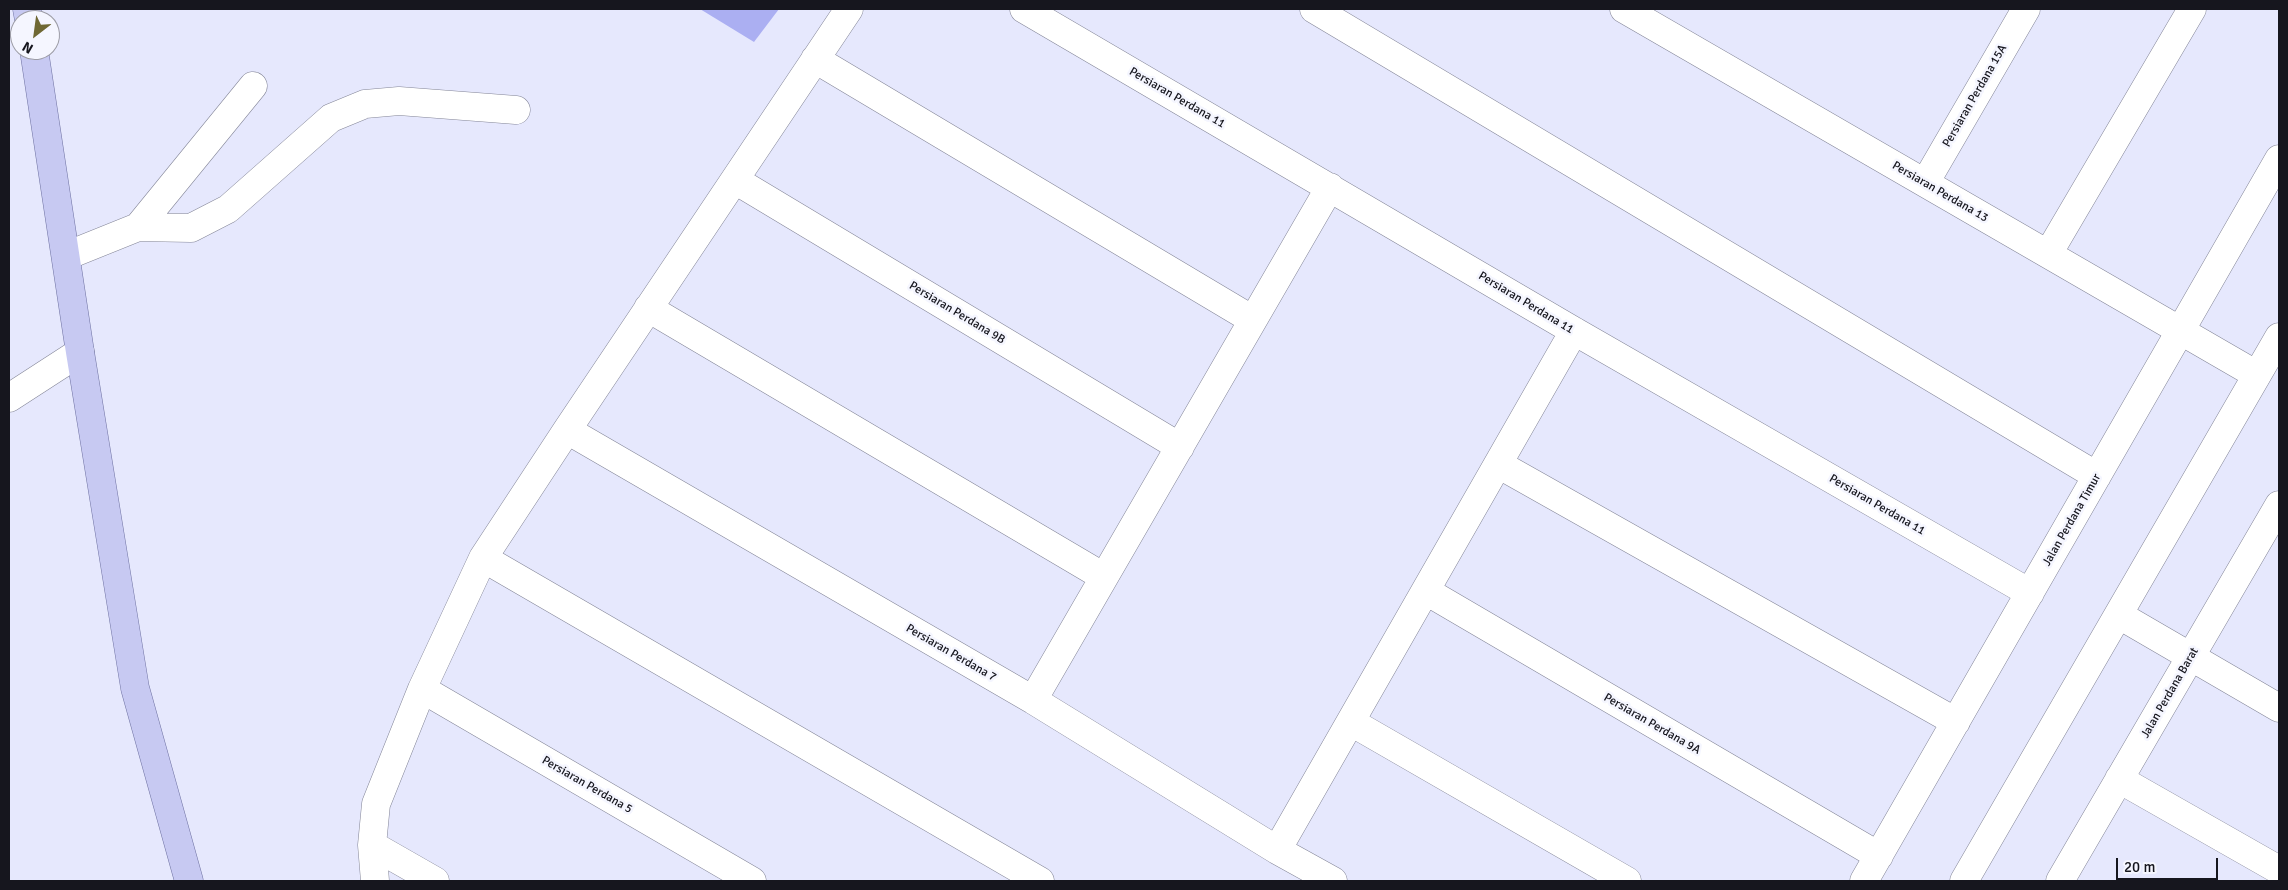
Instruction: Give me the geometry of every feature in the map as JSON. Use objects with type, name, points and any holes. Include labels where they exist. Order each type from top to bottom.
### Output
[{"type":"main road","points":[[36,60],[80,352],[135,688],[189,881]]},
{"type":"street","points":[[375,881],[372,845],[376,804],[422,689],[483,558],[849,9]]},
{"type":"street","name":"Persiaran Perdana 11","points":[[1024,9],[1574,332],[2030,593]]},
{"type":"street","points":[[1314,9],[2097,476]]},
{"type":"street","name":"Persiaran Perdana 13","points":[[1624,9],[2257,375]]},
{"type":"street","name":"Persiaran Perdana 15A","points":[[1925,183],[2026,9]]},
{"type":"street","points":[[2048,254],[2192,9]]},
{"type":"street","points":[[815,59],[1253,320]]},
{"type":"street","points":[[138,228],[253,86]]},
{"type":"street","points":[[66,256],[138,228],[191,228],[228,209],[331,118],[365,104],[399,101],[516,110]]},
{"type":"street","name":"Jalan Perdana Timur","points":[[1864,881],[2279,159]]},
{"type":"street","name":"Persiaran Perdana 9B","points":[[735,180],[1180,447]]},
{"type":"street","points":[[1033,700],[1330,187]]},
{"type":"street","points":[[648,308],[1104,578]]},
{"type":"street","points":[[1277,850],[1574,332]]},
{"type":"street","points":[[1964,881],[2279,337]]},
{"type":"street","points":[[9,398],[80,352]]},
{"type":"street","name":"Persiaran Perdana 7","points":[[567,430],[1033,700],[1277,850],[1333,881]]},
{"type":"street","points":[[1498,464],[1956,722]]},
{"type":"street","name":"Jalan Perdana Barat","points":[[2060,881],[2191,656],[2275,522]]},
{"type":"street","points":[[483,558],[1040,881]]},
{"type":"street","name":"Persiaran Perdana 9A","points":[[1426,591],[1879,856]]},
{"type":"street","points":[[2119,615],[2279,708]]},
{"type":"street","name":"Persiaran Perdana 5","points":[[422,689],[752,881]]},
{"type":"street","points":[[1351,722],[1627,881]]},
{"type":"street","points":[[2120,779],[2279,870]]},
{"type":"street","points":[[372,845],[435,881]]},
{"type":"shaded area","points":[[700,9],[779,9],[754,42]]}]
